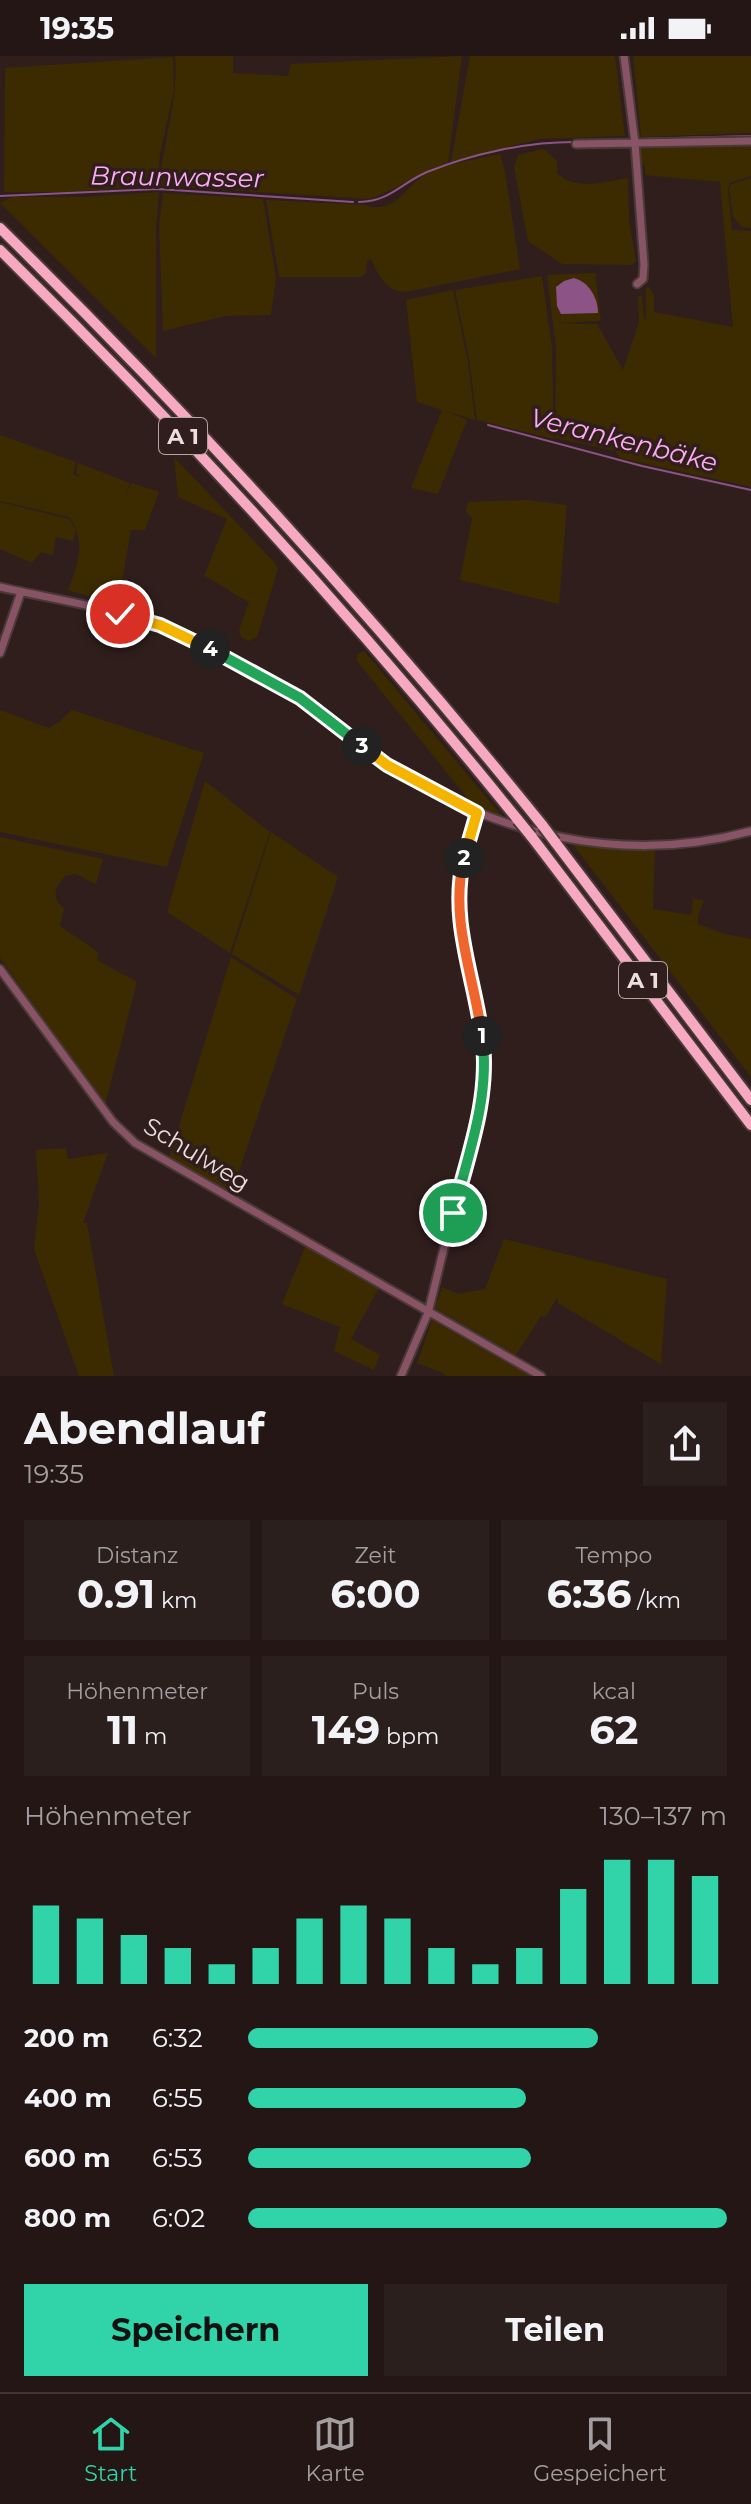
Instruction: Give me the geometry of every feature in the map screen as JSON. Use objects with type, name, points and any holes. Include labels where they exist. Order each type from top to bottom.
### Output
[{"type":"highway","name":"A 1","points":[[0,228],[184,414],[368,616],[543,826],[751,1100]]},
{"type":"highway","name":"A 1","points":[[0,250],[173,424],[361,632],[531,836],[751,1125]]},
{"type":"street","points":[[624,56],[635,143],[644,265],[643,279],[637,284]]},
{"type":"street","points":[[576,144],[751,141]]},
{"type":"street","points":[[0,587],[150,622],[196,641],[292,693],[387,765],[477,813],[509,825],[555,836],[627,845],[679,846],[751,831]]},
{"type":"street","points":[[0,653],[21,592]]},
{"type":"street","points":[[401,1376],[428,1313],[483,1083],[483,1043],[463,954],[458,903],[461,868],[477,813]]},
{"type":"street","name":"Schulweg","points":[[0,969],[113,1122],[135,1143],[541,1376]]},
{"type":"shaded area","points":[[175,56],[233,56],[233,73],[288,76],[291,64],[462,56],[448,163],[370,199],[159,186],[175,89]]},
{"type":"shaded area","points":[[470,56],[615,56],[625,136],[539,139],[451,162]]},
{"type":"shaded area","points":[[633,56],[751,56],[751,133],[641,137]]},
{"type":"shaded area","points":[[173,57],[174,90],[160,154],[157,185],[68,192],[4,192],[5,68]]},
{"type":"shaded area","points":[[751,142],[751,149],[739,149],[751,150],[751,176],[730,183],[728,189],[732,230],[751,231],[751,487],[620,458],[615,451],[555,438],[556,349],[547,275],[595,273],[601,321],[557,323],[597,324],[623,370],[639,322],[638,296],[642,296],[646,320],[648,286],[654,295],[654,312],[733,327],[720,182],[645,175],[645,165],[639,166],[638,144]]},
{"type":"shaded area","points":[[544,149],[557,161],[557,173],[572,182],[590,184],[628,178],[629,221],[636,261],[632,265],[562,264],[528,241],[514,167],[518,155]]},
{"type":"shaded area","points":[[500,154],[520,269],[405,292],[388,285],[371,259],[367,261],[366,273],[361,277],[279,277],[266,200],[383,207],[397,200],[430,172]]},
{"type":"shaded area","points":[[751,178],[751,228],[742,227],[733,217],[729,188],[732,184]]},
{"type":"shaded area","points":[[159,192],[156,358],[0,203],[12,197]]},
{"type":"shaded area","points":[[163,193],[263,199],[276,278],[271,315],[225,316],[163,331],[159,226]]},
{"type":"shaded area","points":[[542,276],[552,348],[554,439],[477,420],[455,290]]},
{"type":"shaded area","points":[[574,278],[592,291],[598,313],[561,314],[557,306],[556,287]]},
{"type":"shaded area","points":[[453,290],[468,362],[475,420],[446,411],[467,420],[438,494],[411,488],[442,410],[417,402],[406,300]]},
{"type":"shaded area","points":[[0,435],[76,462],[73,474],[81,477],[76,473],[78,463],[130,483],[126,493],[132,483],[159,492],[145,530],[131,530],[118,605],[68,590],[79,553],[78,535],[69,517],[0,501]]},
{"type":"shaded area","points":[[174,457],[278,569],[257,637],[249,641],[242,638],[239,630],[249,602],[204,576],[227,519],[178,497]]},
{"type":"shaded area","points":[[527,500],[567,505],[559,604],[460,580],[472,518],[466,512],[468,502]]},
{"type":"shaded area","points":[[0,502],[69,519],[76,530],[73,541],[56,537],[53,555],[41,552],[32,563],[0,549]]},
{"type":"shaded area","points":[[364,651],[502,816],[487,812],[468,799],[357,661],[357,654]]},
{"type":"shaded area","points":[[0,710],[49,728],[72,710],[204,753],[167,867],[0,832]]},
{"type":"shaded area","points":[[205,781],[270,832],[230,953],[167,912]]},
{"type":"shaded area","points":[[271,832],[338,877],[299,995],[232,954]]},
{"type":"shaded area","points":[[0,837],[103,859],[96,884],[76,874],[65,876],[56,896],[64,908],[60,926],[98,952],[97,960],[137,982],[105,1105],[0,958]]},
{"type":"shaded area","points":[[571,842],[655,851],[653,909],[691,915],[693,899],[704,900],[698,924],[751,939],[751,1077]]},
{"type":"shaded area","points":[[231,957],[297,999],[232,1192],[169,1158]]},
{"type":"shaded area","points":[[66,1148],[68,1159],[108,1153],[83,1223],[87,1223],[114,1376],[79,1376],[34,1249],[39,1204],[36,1150]]},
{"type":"shaded area","points":[[504,1239],[667,1279],[661,1364],[558,1303],[558,1297],[545,1317],[541,1316],[516,1355],[435,1308],[442,1287],[458,1294],[485,1289]]},
{"type":"shaded area","points":[[306,1245],[380,1286],[351,1339],[380,1355],[374,1370],[334,1351],[340,1327],[282,1304]]},
{"type":"shaded area","points":[[432,1320],[530,1376],[445,1376],[417,1363]]},
{"type":"waterway","name":"Braunwasser","points":[[639,139],[751,136]]},
{"type":"waterway","name":"Braunwasser","points":[[359,202],[388,195],[418,176],[462,160],[518,147],[574,142]]},
{"type":"waterway","name":"Braunwasser","points":[[0,196],[158,189],[353,202]]},
{"type":"waterway","name":"Verankenbäke","points":[[488,425],[642,466],[751,490]]},
{"type":"route","points":[[120,614],[150,622],[196,641],[284,688],[373,756],[477,813],[461,868],[458,903],[463,954],[479,1016],[484,1070],[481,1097],[453,1213]]}]
